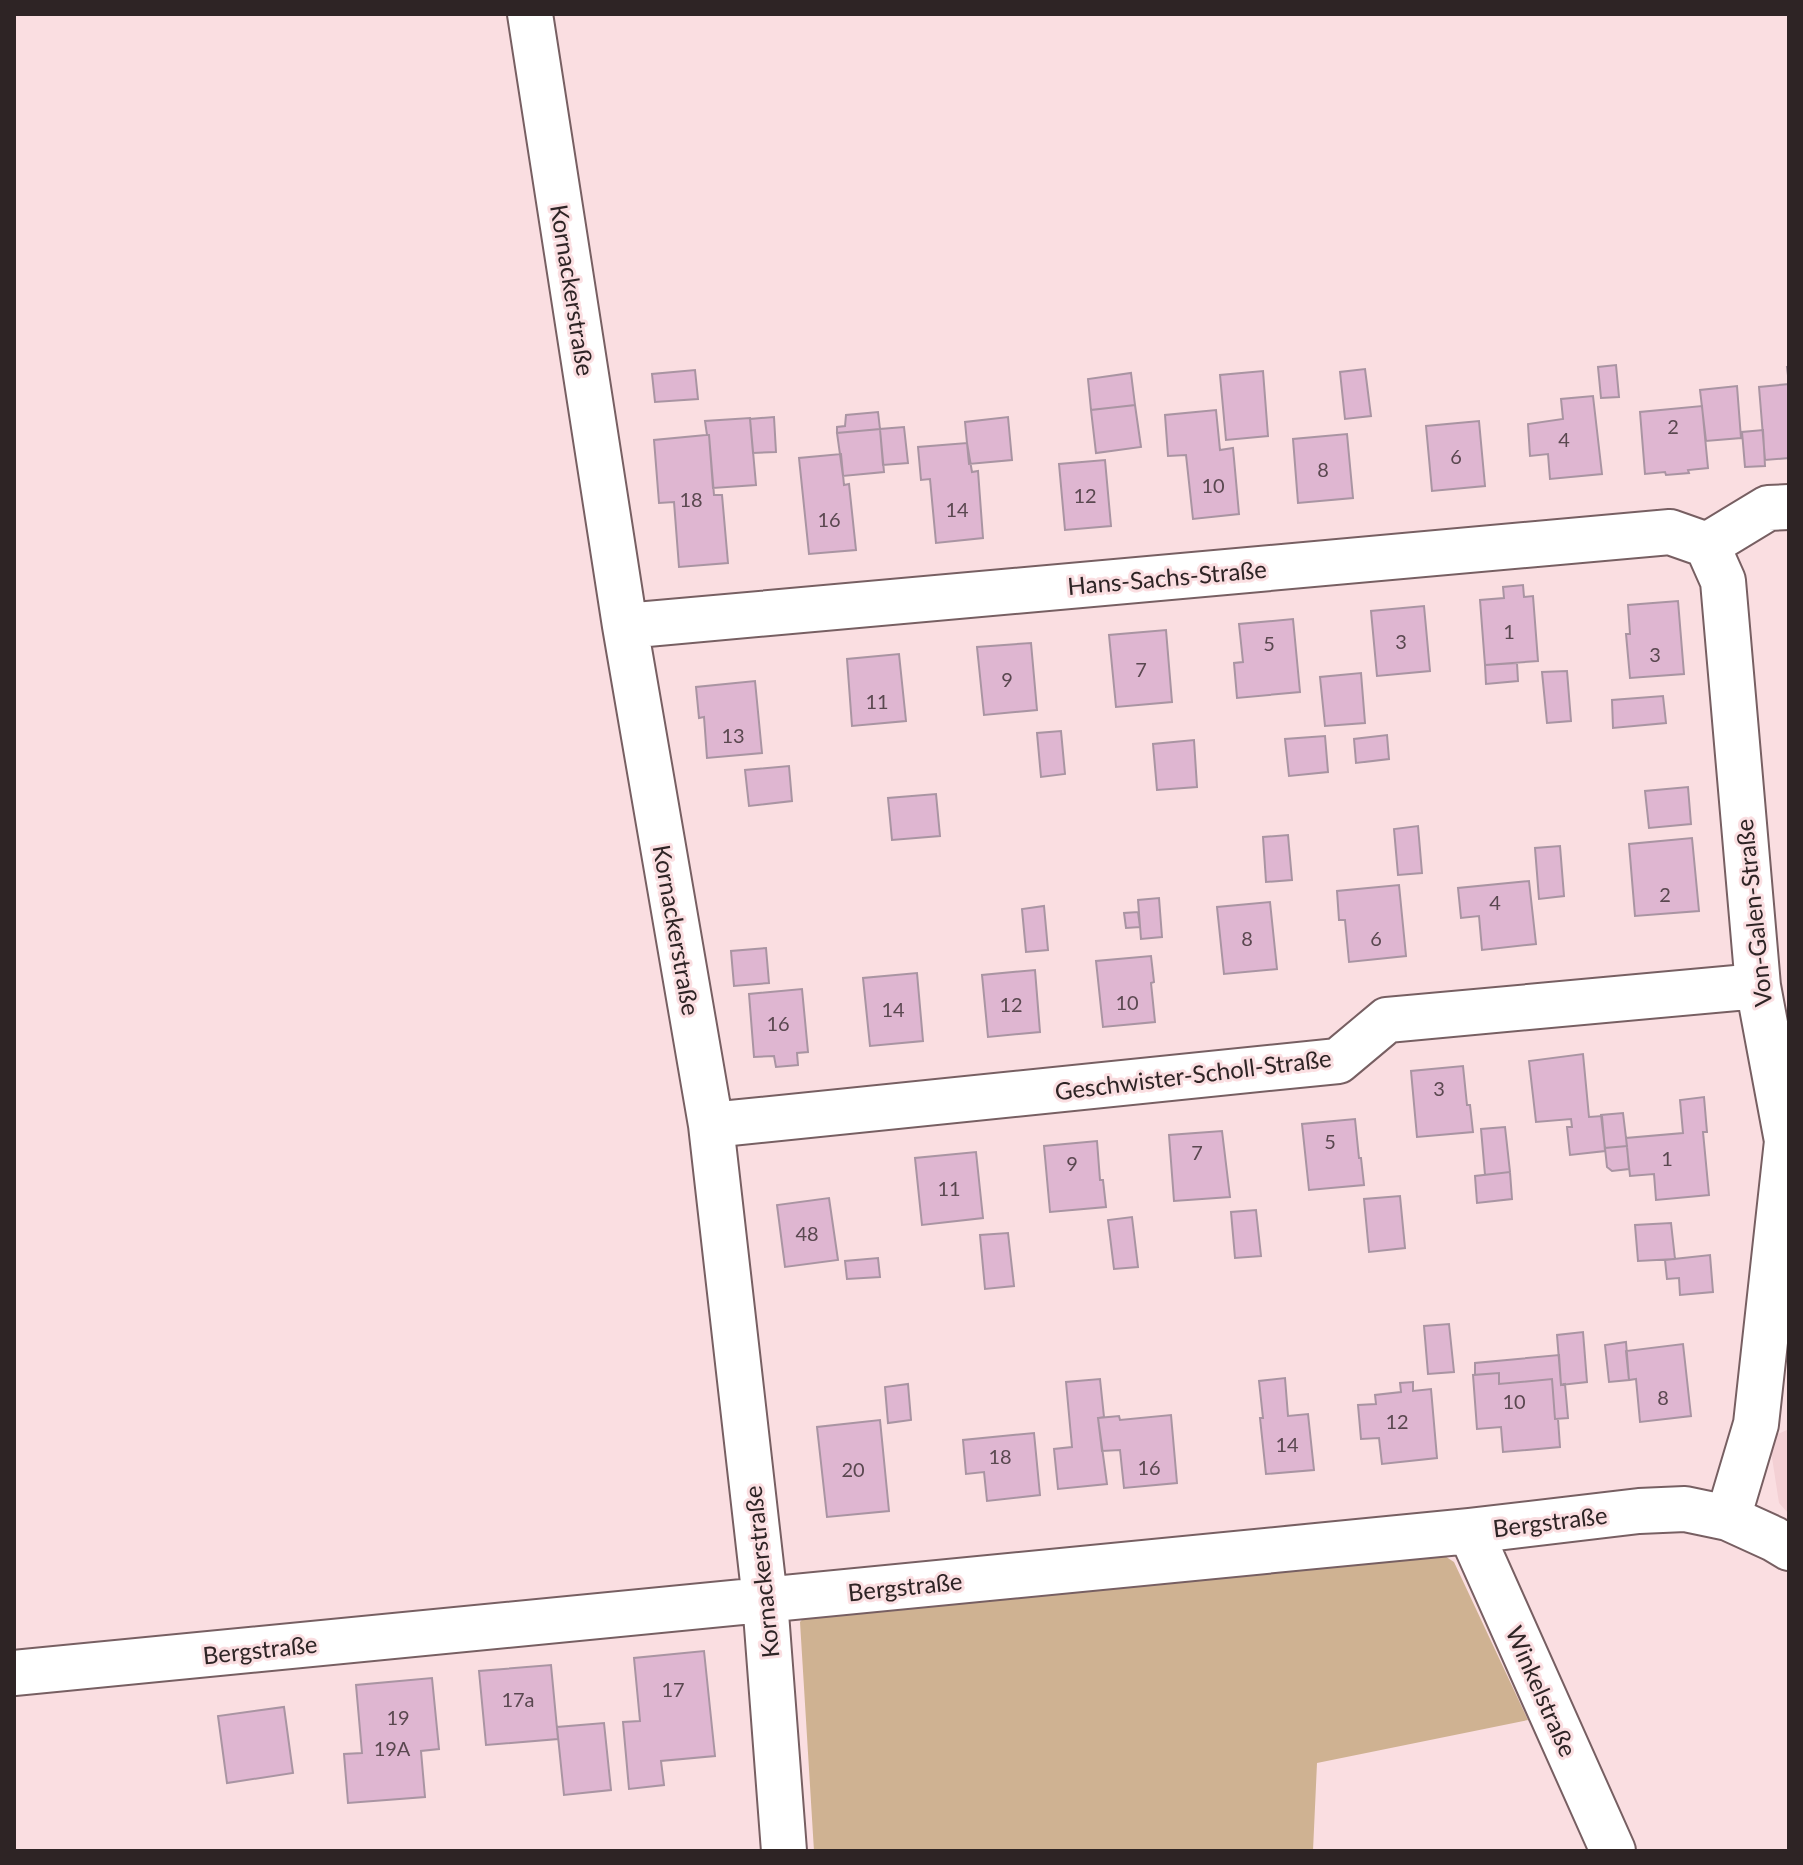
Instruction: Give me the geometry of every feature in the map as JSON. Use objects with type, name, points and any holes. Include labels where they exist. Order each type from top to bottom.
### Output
[{"type":"street","name":"Kornackerstraße","points":[[530,14],[625,626],[711,1125],[765,1600],[784,1851]]},
{"type":"street","points":[[1707,545],[1768,508],[1789,507]]},
{"type":"street","name":"Hans-Sachs-Straße","points":[[625,626],[1670,532],[1707,545]]},
{"type":"street","name":"Von-Galen-Straße","points":[[1707,545],[1723,581],[1758,986],[1788,1141],[1756,1424],[1728,1518]]},
{"type":"street","name":"Geschwister-Scholl-Straße","points":[[711,1125],[1338,1061],[1387,1020],[1758,986]]},
{"type":"street","name":"Bergstraße","points":[[14,1673],[1470,1531],[1639,1511],[1685,1509],[1728,1518],[1789,1548]]},
{"type":"street","name":"Winkelstraße","points":[[1470,1531],[1613,1851]]},
{"type":"shaded area","points":[[1789,1429],[1789,1514],[1779,1503],[1769,1438]]},
{"type":"shaded area","points":[[1434,1549],[1454,1562],[1528,1720],[1317,1763],[1313,1851],[814,1851],[800,1622],[811,1610]]},
{"type":"building","points":[[1616,365],[1619,397],[1601,398],[1598,367]]},
{"type":"building","points":[[1365,369],[1371,416],[1345,419],[1340,372]]},
{"type":"building","points":[[695,370],[698,399],[655,402],[652,374]]},
{"type":"building","points":[[1263,371],[1268,436],[1226,440],[1220,375]]},
{"type":"building","points":[[1131,373],[1135,405],[1091,410],[1088,379]]},
{"type":"building","points":[[1789,384],[1789,458],[1765,460],[1759,387]]},
{"type":"building","points":[[1737,386],[1741,438],[1706,441],[1700,390]]},
{"type":"building","points":[[1593,396],[1602,474],[1550,479],[1548,454],[1530,456],[1528,424],[1563,419],[1561,399]]},
{"type":"building","points":[[1135,405],[1141,447],[1096,453],[1091,410]]},
{"type":"building","points":[[1702,406],[1708,468],[1688,470],[1689,473],[1645,474],[1640,412]]},
{"type":"building","points":[[1216,410],[1220,450],[1233,448],[1239,514],[1193,519],[1186,455],[1168,456],[1165,415]]},
{"type":"building","points":[[878,412],[880,429],[837,433],[837,427],[845,426],[846,415]]},
{"type":"building","points":[[774,417],[776,452],[753,453],[750,419]]},
{"type":"building","points":[[1008,417],[1012,460],[969,464],[965,422]]},
{"type":"building","points":[[750,418],[756,485],[713,488],[705,421]]},
{"type":"building","points":[[1479,421],[1485,486],[1432,491],[1426,426]]},
{"type":"building","points":[[904,427],[908,463],[883,465],[880,429]]},
{"type":"building","points":[[880,429],[884,472],[843,476],[837,433]]},
{"type":"building","points":[[1763,430],[1765,466],[1745,467],[1742,432]]},
{"type":"building","points":[[1347,434],[1353,498],[1298,503],[1293,439]]},
{"type":"building","points":[[709,435],[714,495],[722,495],[728,563],[679,567],[674,502],[659,503],[654,440]]},
{"type":"building","points":[[967,443],[972,472],[978,471],[983,538],[936,543],[930,479],[921,480],[918,447]]},
{"type":"building","points":[[841,454],[844,485],[849,484],[856,550],[809,554],[799,458]]},
{"type":"building","points":[[1105,460],[1111,526],[1065,530],[1059,464]]},
{"type":"building","points":[[1523,585],[1524,597],[1533,596],[1538,661],[1485,665],[1480,600],[1504,598],[1503,587]]},
{"type":"building","points":[[1678,601],[1684,674],[1630,678],[1626,634],[1630,634],[1628,605]]},
{"type":"building","points":[[1424,606],[1430,671],[1377,676],[1371,611]]},
{"type":"building","points":[[1293,619],[1300,692],[1237,698],[1234,663],[1243,662],[1239,624]]},
{"type":"building","points":[[1166,630],[1172,702],[1116,707],[1109,635]]},
{"type":"building","points":[[1031,643],[1037,710],[984,715],[977,647]]},
{"type":"building","points":[[899,654],[906,721],[852,726],[847,659]]},
{"type":"building","points":[[1517,663],[1518,681],[1486,684],[1485,665]]},
{"type":"building","points":[[1567,671],[1571,721],[1547,723],[1542,672]]},
{"type":"building","points":[[1361,673],[1365,723],[1325,726],[1320,677]]},
{"type":"building","points":[[755,681],[762,753],[707,758],[704,717],[699,718],[696,687]]},
{"type":"building","points":[[1663,696],[1666,723],[1613,728],[1612,700]]},
{"type":"building","points":[[1061,731],[1065,774],[1041,777],[1037,733]]},
{"type":"building","points":[[1387,735],[1389,759],[1356,763],[1354,739]]},
{"type":"building","points":[[1325,736],[1328,772],[1289,776],[1285,739]]},
{"type":"building","points":[[1194,740],[1197,787],[1157,790],[1153,744]]},
{"type":"building","points":[[789,766],[792,801],[749,806],[745,770]]},
{"type":"building","points":[[1688,787],[1691,824],[1649,828],[1645,791]]},
{"type":"building","points":[[936,794],[940,836],[892,840],[888,798]]},
{"type":"building","points":[[1418,826],[1422,873],[1398,875],[1394,829]]},
{"type":"building","points":[[1288,835],[1292,880],[1266,882],[1263,837]]},
{"type":"building","points":[[1692,838],[1699,911],[1635,916],[1629,844]]},
{"type":"building","points":[[1560,846],[1564,896],[1539,899],[1535,848]]},
{"type":"building","points":[[1529,881],[1536,944],[1482,950],[1479,916],[1461,918],[1458,888]]},
{"type":"building","points":[[1399,885],[1406,956],[1349,962],[1345,920],[1339,920],[1337,891]]},
{"type":"building","points":[[1159,898],[1162,937],[1141,939],[1138,900]]},
{"type":"building","points":[[1270,902],[1277,969],[1224,974],[1217,907]]},
{"type":"building","points":[[1044,906],[1048,950],[1026,952],[1022,909]]},
{"type":"building","points":[[1138,912],[1140,927],[1126,928],[1124,913]]},
{"type":"building","points":[[766,948],[769,983],[734,986],[731,951]]},
{"type":"building","points":[[1151,956],[1155,1022],[1103,1027],[1096,961]]},
{"type":"building","points":[[1035,970],[1040,1032],[988,1037],[982,975]]},
{"type":"building","points":[[917,973],[923,1041],[870,1046],[863,978]]},
{"type":"building","points":[[802,989],[808,1052],[797,1053],[798,1065],[776,1067],[774,1056],[754,1057],[749,994]]},
{"type":"building","points":[[1583,1054],[1589,1117],[1602,1116],[1605,1151],[1570,1155],[1567,1127],[1572,1127],[1571,1119],[1536,1122],[1529,1061]]},
{"type":"building","points":[[1463,1066],[1473,1132],[1417,1137],[1411,1071]]},
{"type":"building","points":[[1704,1097],[1707,1132],[1703,1132],[1709,1195],[1656,1200],[1654,1174],[1630,1176],[1626,1138],[1683,1133],[1680,1100]]},
{"type":"building","points":[[1623,1113],[1627,1146],[1605,1148],[1601,1115]]},
{"type":"building","points":[[1355,1119],[1364,1185],[1309,1190],[1302,1124]]},
{"type":"building","points":[[1505,1127],[1510,1172],[1485,1175],[1481,1129]]},
{"type":"building","points":[[1222,1131],[1230,1197],[1174,1201],[1169,1135]]},
{"type":"building","points":[[1097,1141],[1106,1207],[1050,1212],[1044,1146]]},
{"type":"building","points":[[1627,1146],[1629,1169],[1612,1171],[1607,1167],[1605,1148]]},
{"type":"building","points":[[976,1152],[983,1218],[922,1225],[915,1158]]},
{"type":"building","points":[[1510,1172],[1512,1199],[1477,1203],[1475,1176]]},
{"type":"building","points":[[1400,1196],[1405,1248],[1369,1252],[1364,1199]]},
{"type":"building","points":[[829,1198],[838,1260],[785,1267],[777,1205]]},
{"type":"building","points":[[1256,1210],[1261,1256],[1235,1258],[1231,1212]]},
{"type":"building","points":[[1132,1217],[1138,1267],[1114,1269],[1108,1220]]},
{"type":"building","points":[[1671,1223],[1675,1259],[1638,1261],[1635,1225]]},
{"type":"building","points":[[1008,1233],[1014,1286],[985,1289],[980,1235]]},
{"type":"building","points":[[1710,1255],[1713,1292],[1680,1295],[1679,1278],[1667,1279],[1665,1260]]},
{"type":"building","points":[[878,1258],[880,1277],[847,1279],[845,1261]]},
{"type":"building","points":[[1449,1324],[1454,1372],[1428,1374],[1424,1326]]},
{"type":"building","points":[[1583,1332],[1587,1382],[1561,1385],[1557,1335]]},
{"type":"building","points":[[1626,1342],[1629,1380],[1609,1382],[1605,1345]]},
{"type":"building","points":[[1683,1344],[1691,1416],[1640,1422],[1636,1379],[1629,1380],[1626,1351]]},
{"type":"building","points":[[1559,1355],[1568,1418],[1555,1419],[1552,1379],[1499,1384],[1499,1373],[1475,1375],[1475,1363]]},
{"type":"building","points":[[1499,1373],[1499,1384],[1552,1379],[1560,1447],[1503,1452],[1501,1427],[1477,1429],[1473,1375]]},
{"type":"building","points":[[1285,1378],[1288,1416],[1308,1414],[1314,1470],[1266,1474],[1259,1381]]},
{"type":"building","points":[[1100,1379],[1104,1417],[1098,1418],[1107,1484],[1058,1489],[1054,1449],[1072,1447],[1066,1382]]},
{"type":"building","points":[[1413,1382],[1413,1391],[1431,1389],[1437,1458],[1382,1464],[1379,1438],[1361,1439],[1358,1405],[1376,1404],[1375,1395],[1401,1392],[1400,1383]]},
{"type":"building","points":[[908,1384],[911,1420],[888,1423],[885,1387]]},
{"type":"building","points":[[1171,1415],[1177,1483],[1124,1488],[1120,1450],[1102,1451],[1098,1418],[1119,1416],[1120,1420]]},
{"type":"building","points":[[880,1420],[889,1511],[827,1517],[817,1427]]},
{"type":"building","points":[[1034,1433],[1040,1495],[987,1501],[984,1472],[966,1474],[963,1440]]},
{"type":"building","points":[[704,1651],[715,1756],[661,1761],[664,1785],[629,1789],[623,1722],[640,1721],[634,1658]]},
{"type":"building","points":[[551,1665],[558,1739],[486,1745],[479,1671]]},
{"type":"building","points":[[432,1678],[439,1749],[421,1751],[425,1797],[348,1803],[344,1754],[362,1753],[356,1685]]},
{"type":"building","points":[[284,1707],[293,1773],[227,1783],[218,1716]]},
{"type":"building","points":[[604,1723],[611,1790],[564,1795],[557,1727]]}]
